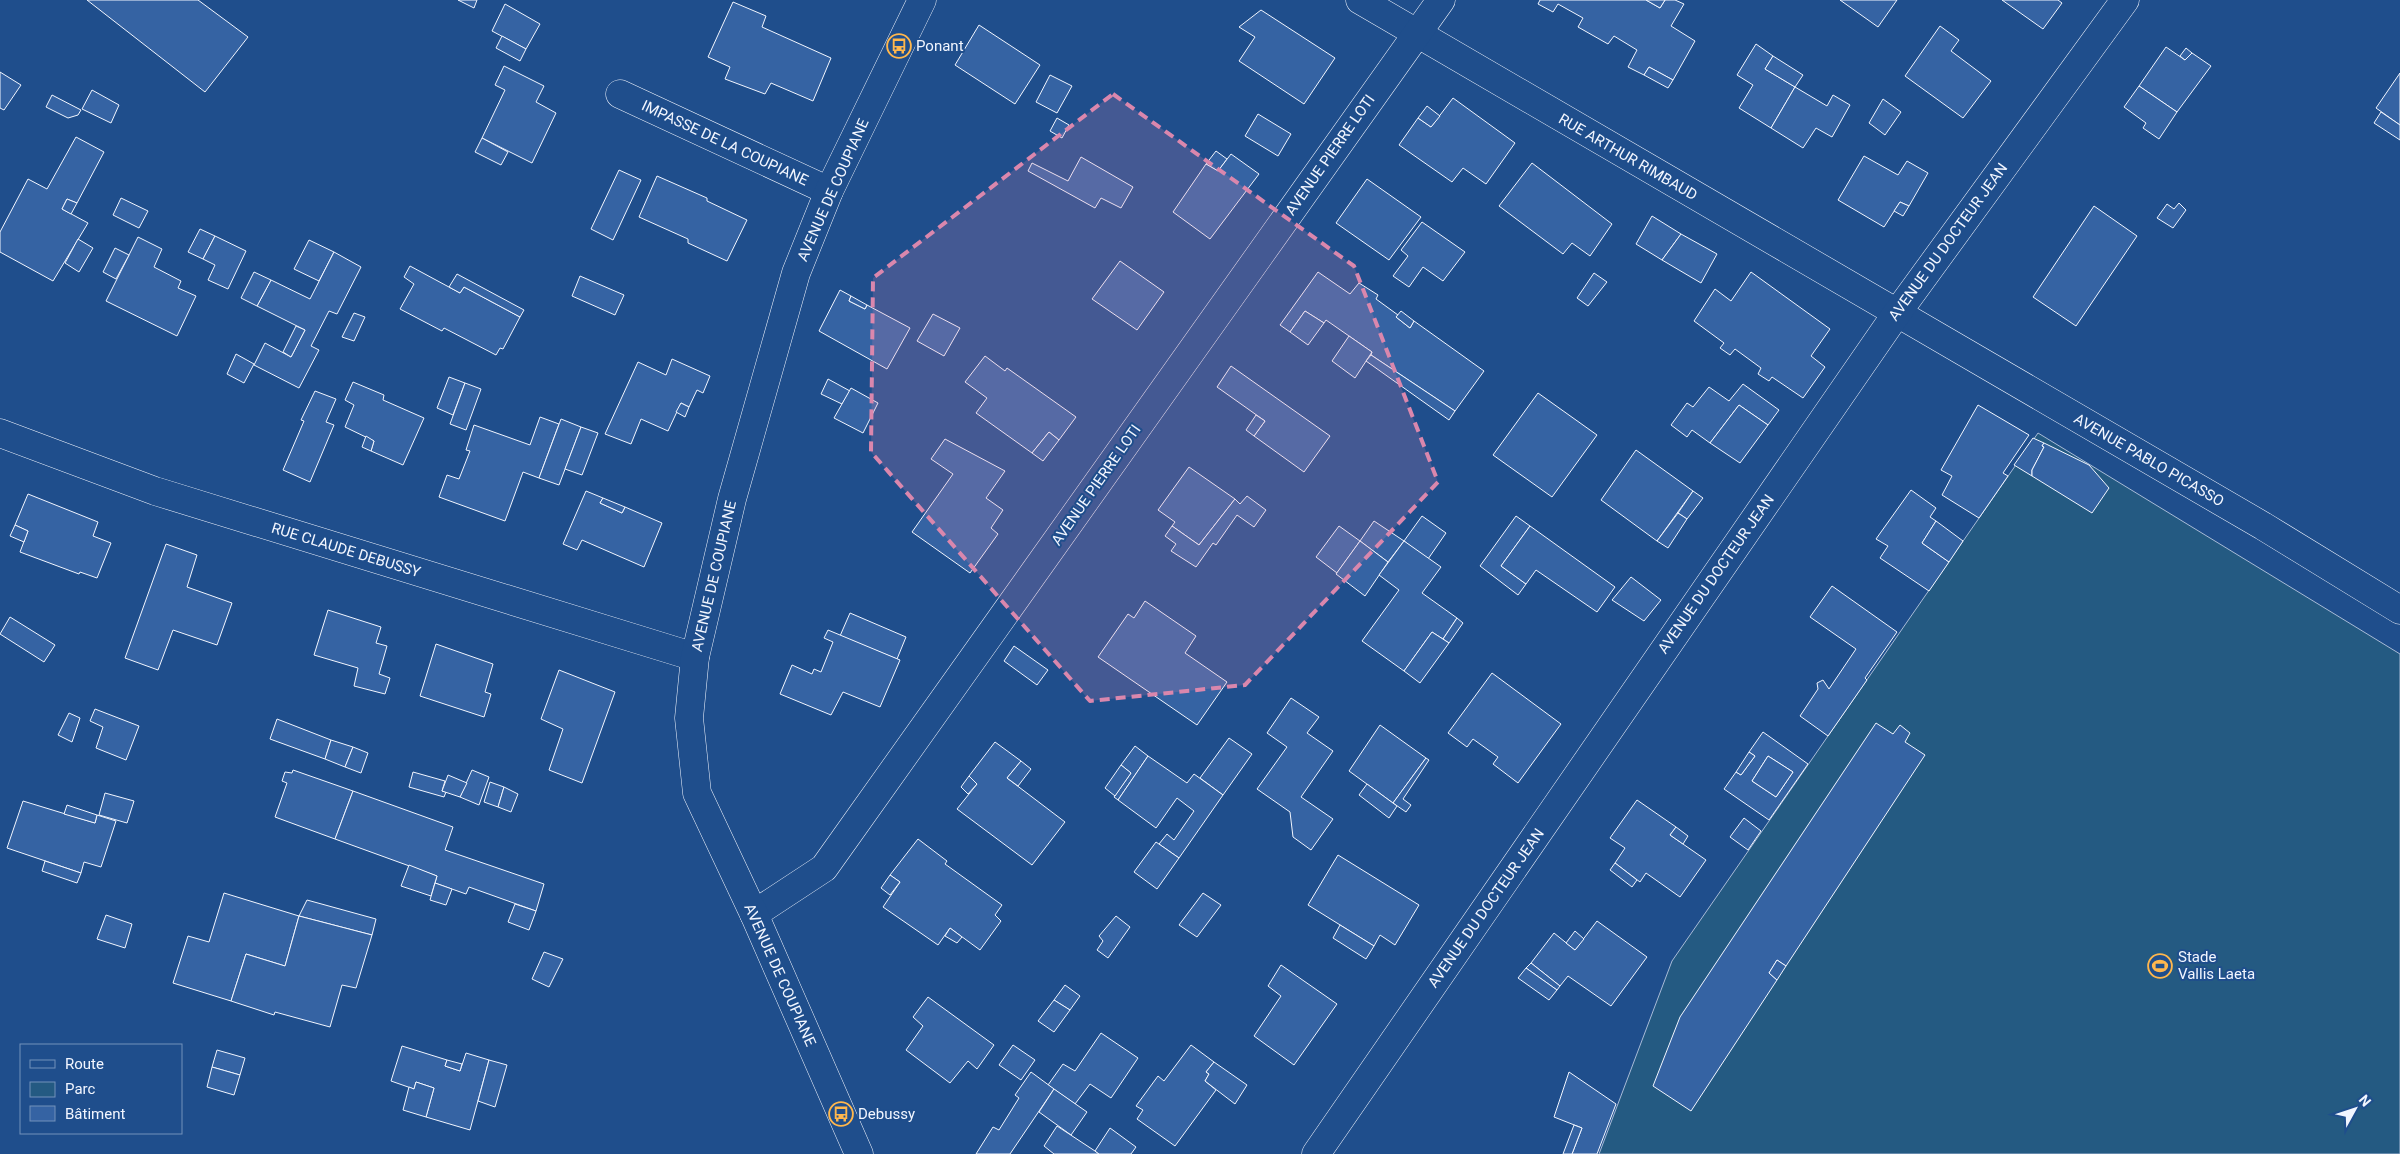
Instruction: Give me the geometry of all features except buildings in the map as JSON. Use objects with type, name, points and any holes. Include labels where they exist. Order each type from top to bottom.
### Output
[{"type":"street","name":"AVENUE DE COUPIANE","points":[[859,1154],[754,914],[697,793],[689,718],[695,657],[732,499],[796,272],[829,191],[922,0]]},
{"type":"street","name":"RUE ARTHUR RIMBAUD","points":[[1360,0],[1897,313]]},
{"type":"street","name":"AVENUE PIERRE LOTI","points":[[754,914],[824,868],[1442,0]]},
{"type":"street","name":"AVENUE DU DOCTEUR JEAN","points":[[1316,1154],[1897,313],[2125,0]]},
{"type":"street","name":"IMPASSE DE LA COUPIANE","points":[[620,94],[829,191]]},
{"type":"street","name":"AVENUE PABLO PICASSO","points":[[1897,313],[2263,526],[2400,610]]},
{"type":"street","name":"RUE CLAUDE DEBUSSY","points":[[0,434],[155,491],[695,657]]},
{"type":"highlighted area","points":[[1113,94],[1354,266],[1438,482],[1245,685],[1090,701],[871,452],[873,278]]},
{"type":"green space","points":[[2038,433],[2400,654],[2400,1154],[1599,1154],[1672,961]]},
{"type":"place","name":"Ponant","points":[[899,46]]},
{"type":"place","name":"Stade Vallis Laeta","points":[[2160,966]]},
{"type":"place","name":"Debussy","points":[[841,1114]]}]
